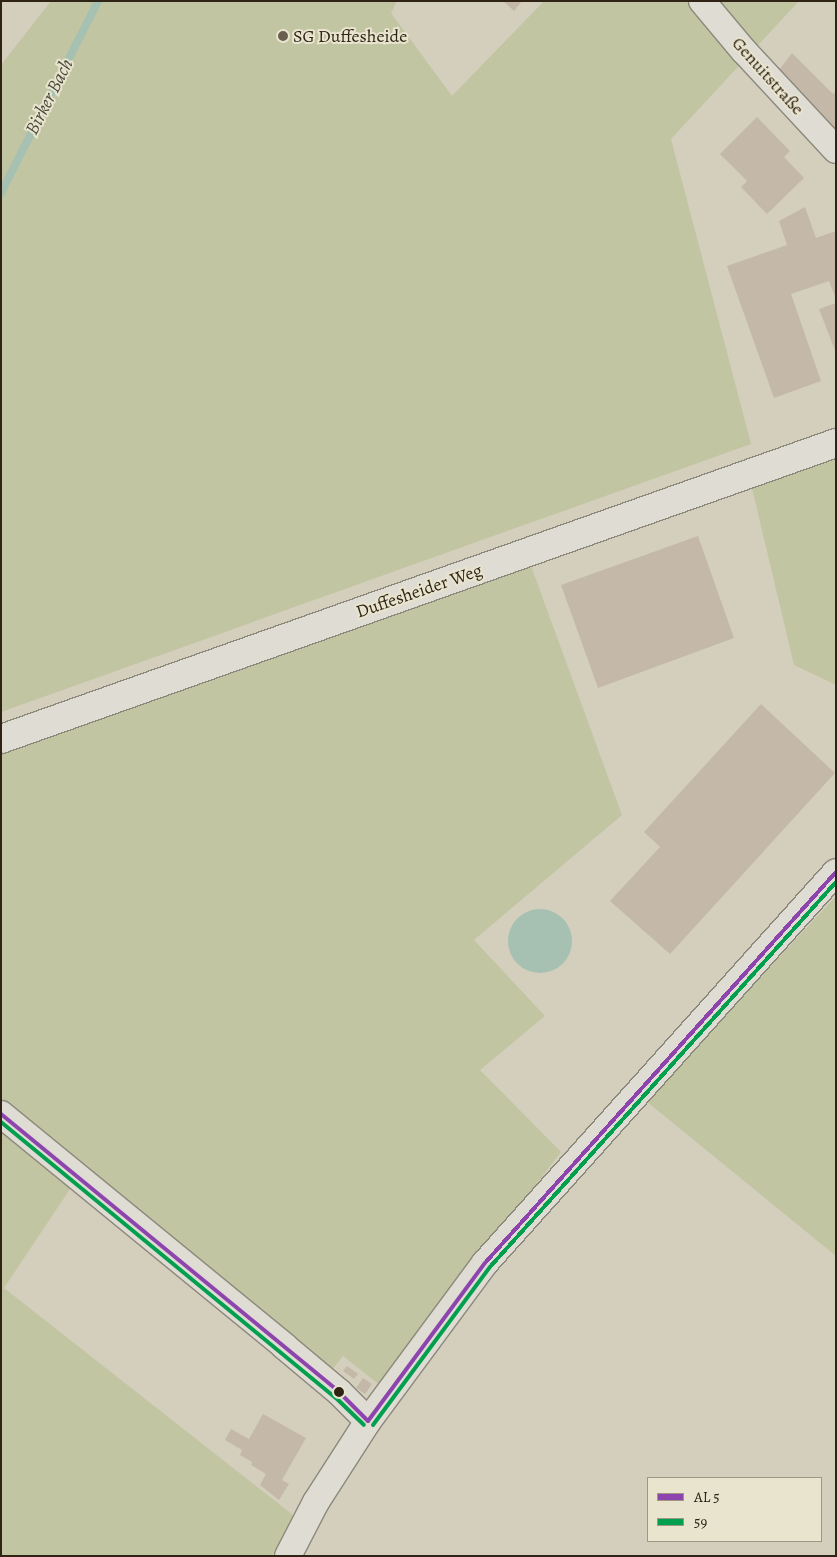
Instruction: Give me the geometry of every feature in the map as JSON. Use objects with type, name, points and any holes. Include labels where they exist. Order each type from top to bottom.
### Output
[{"type":"street","name":"Genuitstraße","points":[[702,1],[744,51],[836,150]]},
{"type":"street","name":"Duffesheider Weg","points":[[1,739],[836,443]]},
{"type":"street","points":[[288,1556],[316,1502],[368,1420],[485,1263],[836,872]]},
{"type":"street","points":[[1,1114],[284,1346],[339,1392],[368,1420]]},
{"type":"shaded area","points":[[51,1],[397,1],[391,13],[452,96],[544,1],[799,1],[671,139],[751,444],[1,712],[1,65]]},
{"type":"shaded area","points":[[836,454],[836,685],[794,665],[751,484]]},
{"type":"shaded area","points":[[531,566],[622,815],[474,940],[545,1016],[480,1070],[561,1152],[381,1386],[343,1356],[331,1371],[1,1102],[1,753]]},
{"type":"shaded area","points":[[836,896],[836,1256],[646,1101]]},
{"type":"shaded area","points":[[540,909],[558,915],[566,923],[572,941],[566,959],[558,967],[540,973],[522,967],[514,959],[508,941],[514,923],[522,915]]},
{"type":"shaded area","points":[[1,1127],[72,1186],[4,1288],[293,1515],[272,1556],[1,1556]]},
{"type":"building","points":[[503,1],[522,1],[514,11]]},
{"type":"building","points":[[792,53],[833,94],[836,91],[836,134],[776,74]]},
{"type":"building","points":[[757,117],[790,151],[784,157],[804,178],[767,214],[741,187],[747,181],[720,154]]},
{"type":"building","points":[[805,207],[816,238],[836,231],[836,299],[829,281],[791,294],[821,381],[774,398],[727,266],[787,245],[779,221]]},
{"type":"building","points":[[836,303],[836,353],[819,309]]},
{"type":"building","points":[[698,536],[734,638],[598,688],[561,585]]},
{"type":"building","points":[[761,704],[835,773],[670,954],[610,901],[660,847],[644,832]]},
{"type":"building","points":[[347,1366],[358,1374],[354,1379],[343,1371]]},
{"type":"building","points":[[363,1378],[372,1384],[365,1394],[356,1388]]},
{"type":"building","points":[[263,1414],[306,1438],[282,1480],[289,1484],[279,1500],[260,1485],[266,1474],[251,1465],[252,1462],[240,1455],[242,1450],[225,1440],[231,1429],[249,1439]]},
{"type":"waterway","name":"Birker Bach","points":[[1,193],[98,1]]},
{"type":"transit line","points":[[368,1421],[485,1263],[836,872]]},
{"type":"transit line","name":"59","points":[[373,1425],[490,1267],[836,882]]},
{"type":"transit line","points":[[1,1114],[339,1392],[368,1421]]},
{"type":"transit line","name":"59","points":[[1,1122],[335,1397],[364,1425]]},
{"type":"place","name":"SG Duffesheide","points":[[283,36]]}]
